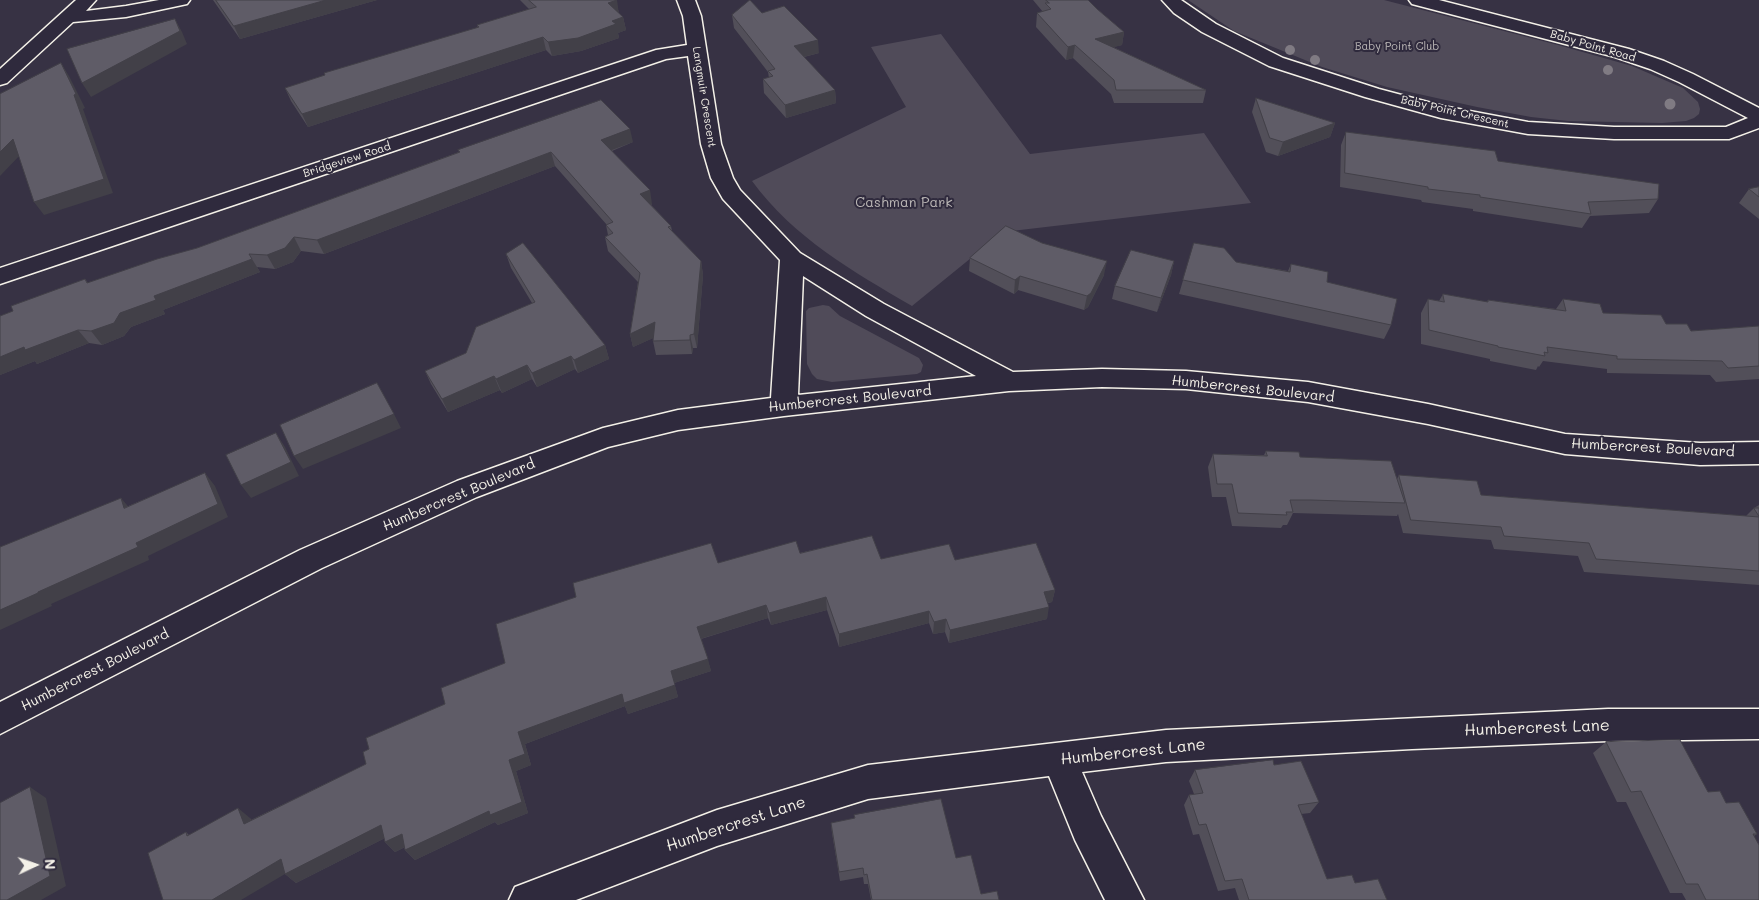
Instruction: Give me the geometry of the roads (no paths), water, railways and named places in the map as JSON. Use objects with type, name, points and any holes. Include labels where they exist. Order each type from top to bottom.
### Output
[{"type":"street","points":[[0,79],[87,0]]},
{"type":"street","points":[[70,17],[120,14],[181,0]]},
{"type":"street","name":"Langmuir Crescent","points":[[686,0],[692,16],[710,144],[722,178],[731,194],[792,258],[875,310],[1009,382]]},
{"type":"street","name":"Baby Point Crescent","points":[[1172,0],[1180,9],[1209,28],[1276,62],[1372,93],[1450,113],[1528,128],[1614,133],[1729,133],[1759,121]]},
{"type":"street","name":"Baby Point Road","points":[[1418,0],[1622,53],[1657,65],[1686,78],[1759,116]]},
{"type":"street","name":"Bridgeview Road","points":[[0,276],[663,54],[696,49]]},
{"type":"street","points":[[784,406],[792,258]]},
{"type":"street","name":"Humbercrest Boulevard","points":[[0,719],[311,559],[467,489],[603,438],[678,420],[784,406],[1009,382],[1102,378],[1186,380],[1308,392],[1428,414],[1565,444],[1700,454],[1759,453]]},
{"type":"street","name":"Humbercrest Lane","points":[[528,900],[717,828],[868,782],[1166,746],[1412,732],[1759,724]]},
{"type":"street","points":[[1060,760],[1088,828],[1125,900]]},
{"type":"park label","name":"Baby Point Club","points":[[1397,47]]},
{"type":"park label","name":"Cashman Park","points":[[904,203]]}]
